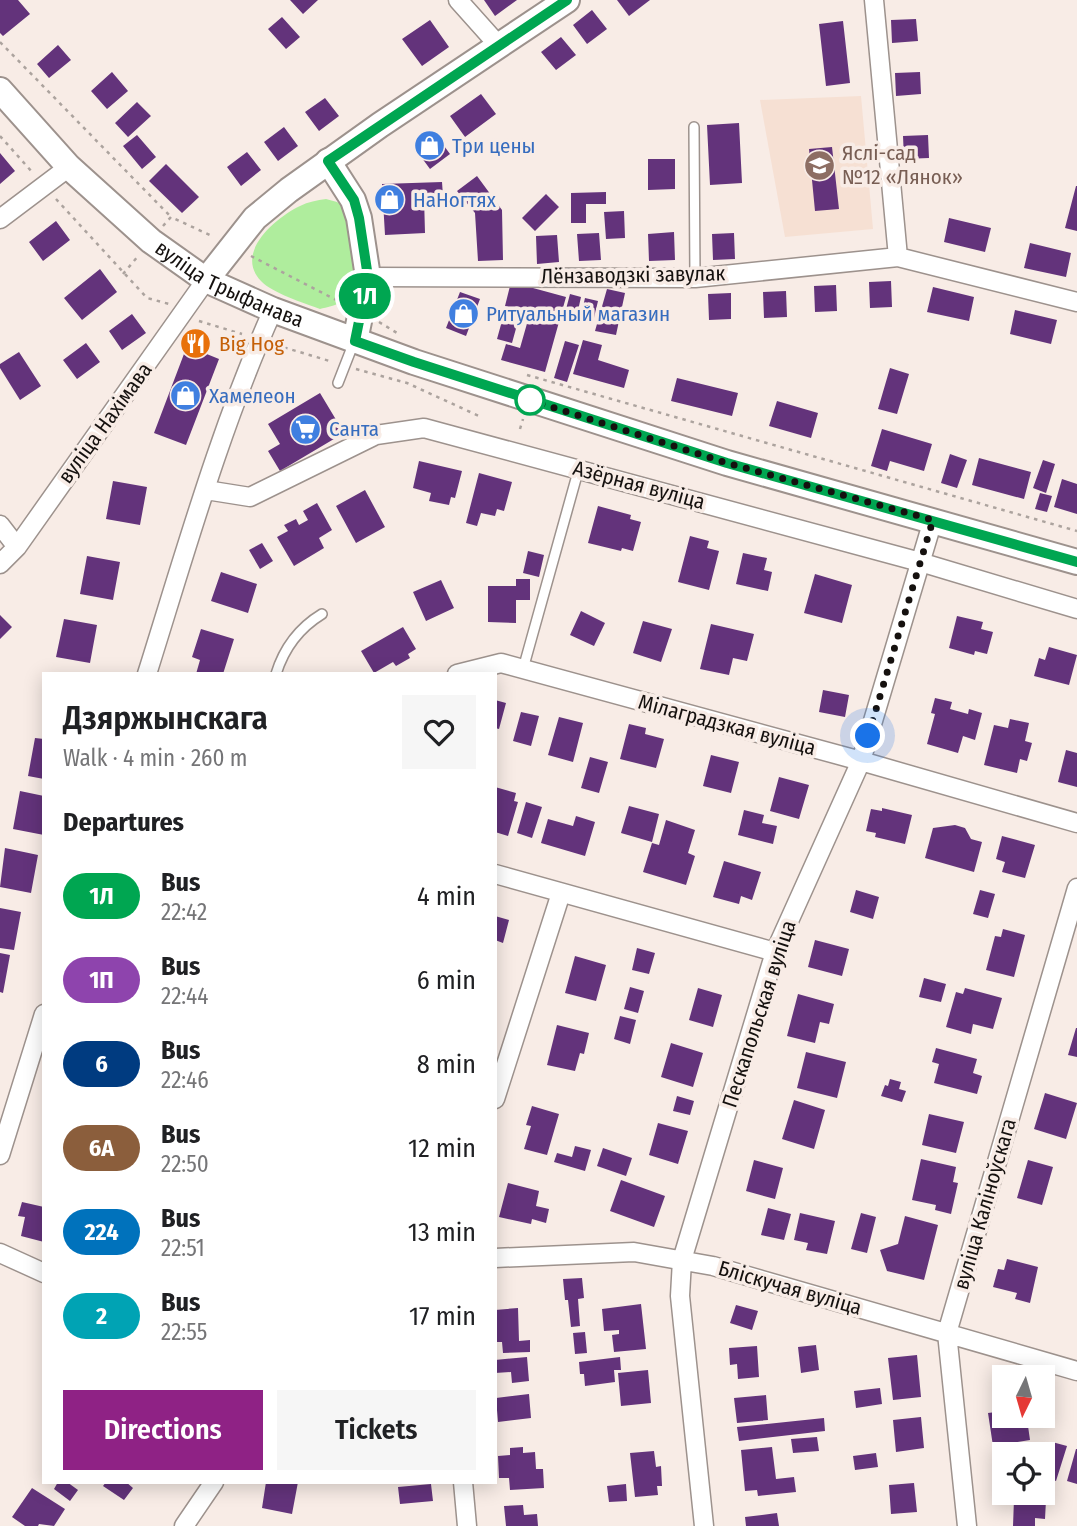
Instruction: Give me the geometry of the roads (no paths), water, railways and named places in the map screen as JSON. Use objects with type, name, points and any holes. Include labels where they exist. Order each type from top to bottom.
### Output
[{"type":"street","points":[[458,0],[500,47]]},
{"type":"street","points":[[206,280],[255,218],[328,161],[567,0]]},
{"type":"street","points":[[874,0],[898,257],[1077,302]]},
{"type":"street","name":"вуліца Трыфанава","points":[[0,90],[69,167],[151,241],[206,280],[273,310],[414,362],[727,463],[1077,562]]},
{"type":"street","points":[[328,161],[354,200],[368,277],[355,341]]},
{"type":"street","points":[[0,219],[69,167]]},
{"type":"street","name":"Лёнзаводзкі завулак","points":[[368,277],[695,278],[898,257]]},
{"type":"street","name":"вуліца Нахімава","points":[[0,564],[16,547],[206,280]]},
{"type":"street","points":[[148,672],[206,490],[273,310]]},
{"type":"street","name":"Азёрная вуліца","points":[[206,490],[250,496],[376,435],[424,428],[920,562],[1077,609]]},
{"type":"street","name":"Пескапольская вуліца","points":[[704,1526],[680,1297],[682,1260],[775,952],[861,761],[933,520]]},
{"type":"street","points":[[0,525],[16,547]]},
{"type":"street","name":"Мілаградзкая вуліца","points":[[465,672],[501,663],[1077,823]]},
{"type":"street","points":[[497,875],[775,952]]},
{"type":"street","name":"вуліца Каліноўскага","points":[[967,1526],[947,1333],[1077,888]]},
{"type":"street","points":[[497,1093],[561,893]]},
{"type":"street","points":[[0,1155],[42,1020]]},
{"type":"street","name":"Бліскучая вуліца","points":[[497,1258],[634,1252],[713,1266],[1077,1371]]},
{"type":"street","points":[[0,1253],[42,1272]]},
{"type":"street","points":[[184,1526],[213,1484]]},
{"type":"street","points":[[463,1484],[467,1526]]},
{"type":"lane","points":[[694,127],[695,278]]},
{"type":"lane","points":[[338,383],[355,341]]},
{"type":"lane","points":[[523,669],[579,468]]},
{"type":"lane","points":[[277,672],[281,657],[304,625],[322,614]]},
{"type":"place","name":"Три цены","points":[[429,146]]},
{"type":"place","name":"Яслі-сад №12 «Лянок»","points":[[819,165]]},
{"type":"place","name":"НаНогтях","points":[[390,200]]},
{"type":"place","name":"Ритуальный магазин","points":[[463,314]]},
{"type":"place","name":"Big Hog","points":[[196,344]]},
{"type":"place","name":"Хамелеон","points":[[186,396]]},
{"type":"place","name":"Санта","points":[[306,429]]}]
